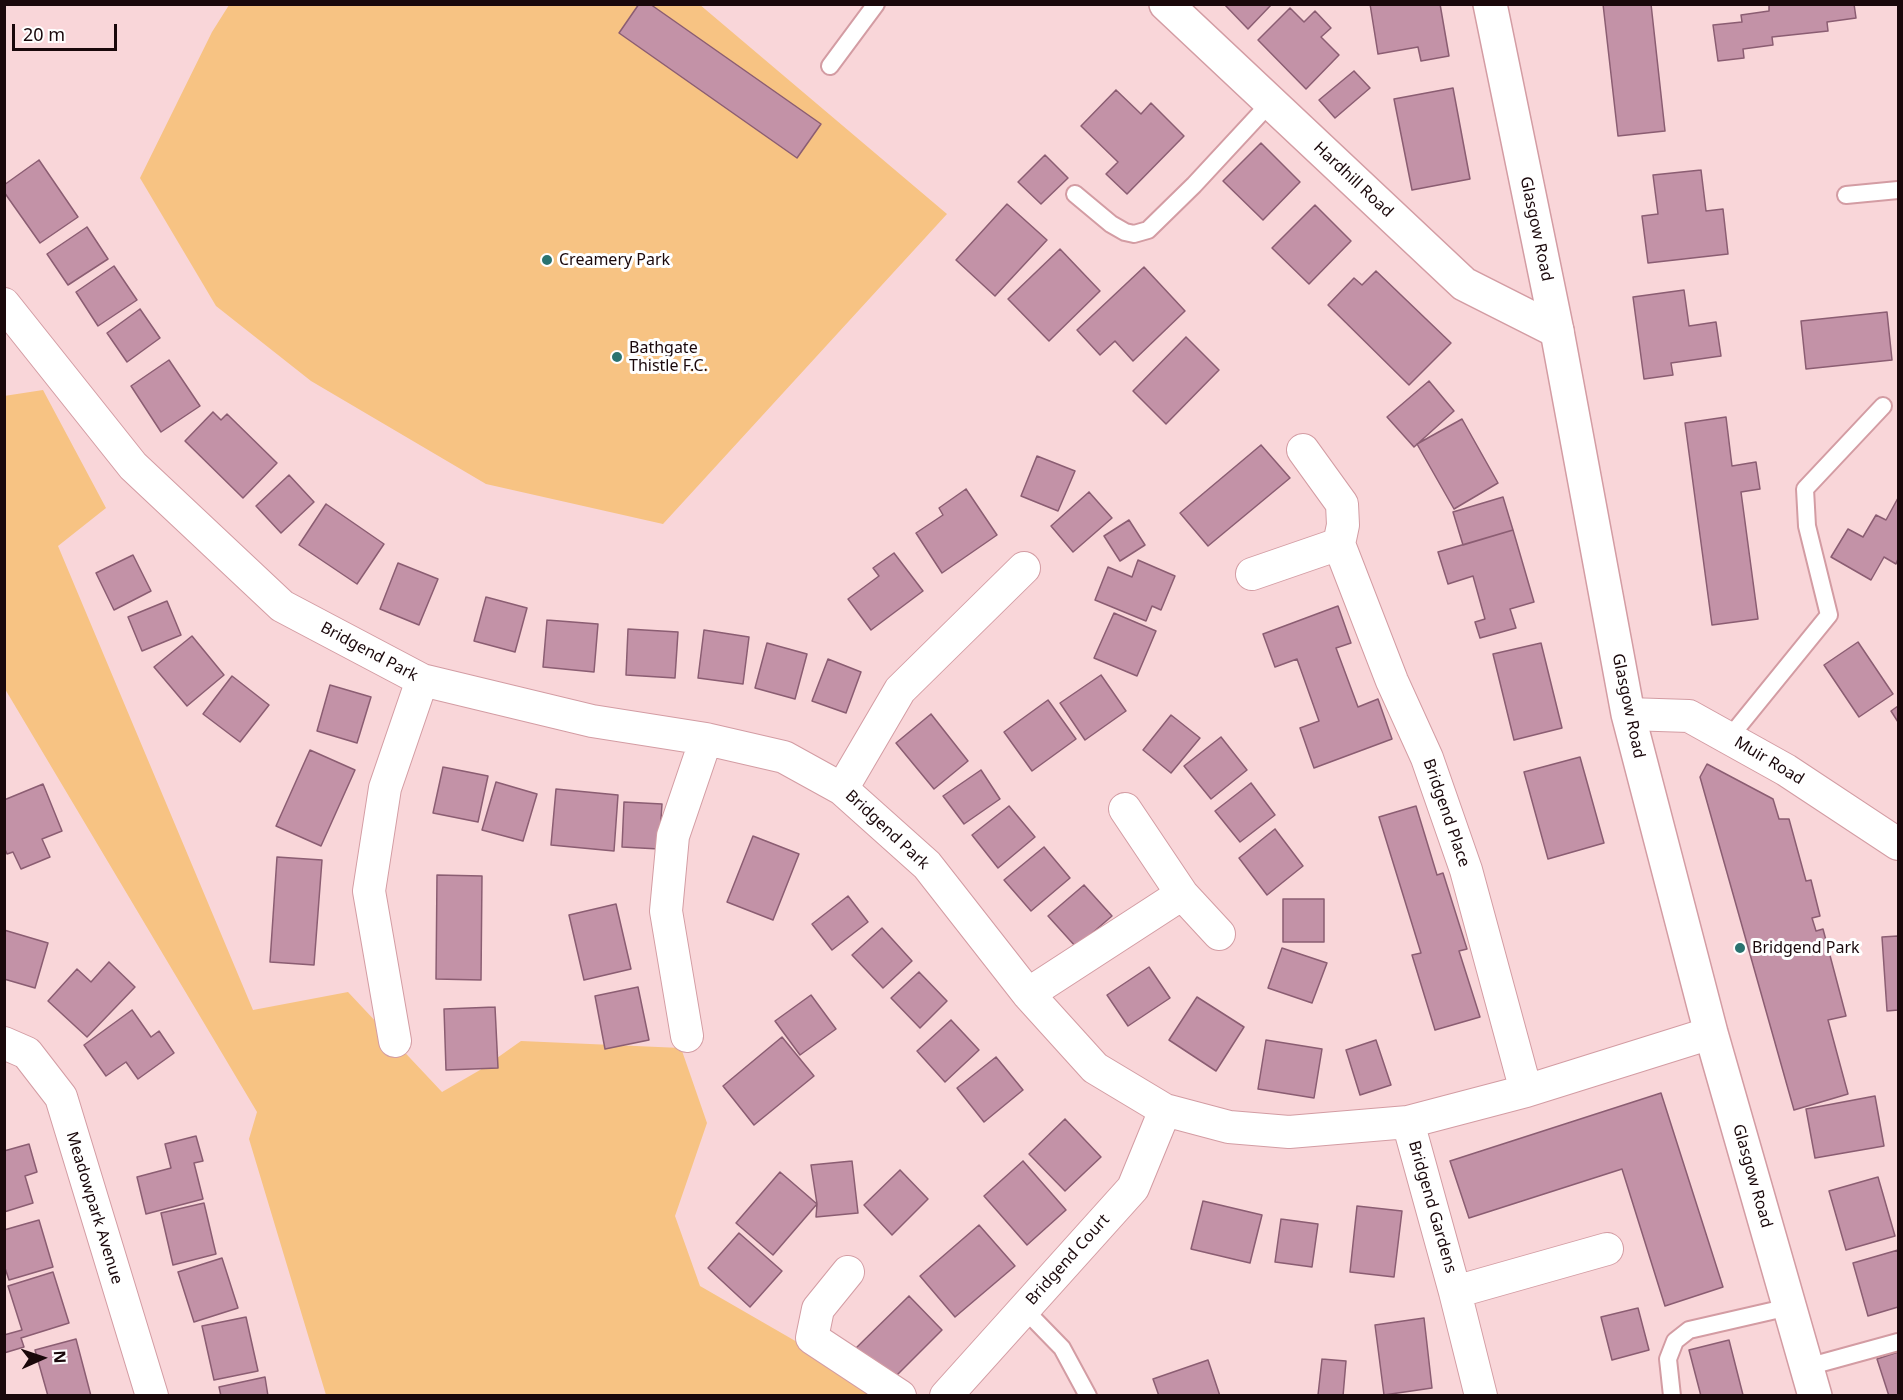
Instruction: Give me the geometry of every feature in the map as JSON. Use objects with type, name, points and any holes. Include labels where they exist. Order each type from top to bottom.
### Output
[{"type":"main road","name":"Hardhill Road","points":[[1166,4],[1464,284],[1557,331]]},
{"type":"main road","name":"Glasgow Road","points":[[1490,4],[1557,331],[1628,714],[1711,1033],[1811,1381]]},
{"type":"street","name":"Bridgend Park","points":[[4,304],[133,466],[282,606],[422,680],[592,721],[706,739],[784,757],[842,789],[927,865],[1029,994],[1095,1068],[1165,1110],[1229,1127],[1289,1132],[1408,1122],[1526,1091],[1711,1033]]},
{"type":"street","name":"Bridgend Place","points":[[1303,450],[1342,504],[1343,525],[1339,544],[1392,681],[1427,758],[1466,870],[1526,1091]]},
{"type":"street","points":[[1252,573],[1339,544]]},
{"type":"street","points":[[842,789],[900,690],[1024,568]]},
{"type":"street","points":[[395,1041],[369,891],[385,788],[422,680]]},
{"type":"street","name":"Muir Road","points":[[1628,714],[1689,716],[1786,770],[1899,844]]},
{"type":"street","points":[[687,1036],[666,910],[673,836],[706,739]]},
{"type":"street","points":[[1125,809],[1182,894],[1219,934]]},
{"type":"street","points":[[1029,994],[1182,894]]},
{"type":"street","name":"Meadowpark Avenue","points":[[4,1043],[27,1053],[61,1097],[152,1395]]},
{"type":"street","name":"Bridgend Court","points":[[946,1395],[1133,1188],[1165,1110]]},
{"type":"street","name":"Bridgend Gardens","points":[[1408,1122],[1481,1395]]},
{"type":"street","name":"Bridgend Gardens","points":[[1455,1292],[1607,1249]]},
{"type":"street","points":[[849,1272],[818,1309],[812,1338],[900,1395]]},
{"type":"lane","points":[[830,66],[876,4]]},
{"type":"lane","points":[[1075,194],[1111,224],[1125,232],[1134,234],[1148,230],[1194,185],[1270,102]]},
{"type":"lane","points":[[1846,195],[1899,190]]},
{"type":"lane","points":[[1729,738],[1829,615],[1807,526],[1805,489],[1883,406]]},
{"type":"lane","points":[[1672,1395],[1668,1359],[1675,1341],[1689,1330],[1789,1307]]},
{"type":"lane","points":[[1024,1309],[1062,1348],[1088,1395]]},
{"type":"lane","points":[[1811,1381],[1899,1342]]},
{"type":"shaded area","name":"Creamery Park","points":[[699,4],[947,214],[663,524],[486,484],[311,381],[216,306],[140,178],[212,32],[229,5]]},
{"type":"shaded area","points":[[43,390],[106,508],[58,546],[253,1010],[348,992],[442,1092],[480,1070],[521,1041],[681,1048],[707,1123],[675,1216],[700,1286],[889,1395],[326,1395],[249,1139],[257,1112],[5,689],[4,396]]},
{"type":"building","points":[[639,4],[650,4],[821,124],[797,158],[619,33]]},
{"type":"building","points":[[1224,4],[1272,4],[1248,29]]},
{"type":"building","points":[[1370,4],[1440,4],[1449,56],[1421,61],[1418,47],[1378,54]]},
{"type":"building","points":[[1603,4],[1651,4],[1665,131],[1618,136]]},
{"type":"building","points":[[1854,4],[1856,18],[1827,22],[1828,31],[1772,37],[1773,45],[1743,49],[1744,58],[1718,61],[1713,25],[1742,22],[1741,15],[1769,11],[1769,5]]},
{"type":"building","points":[[1290,8],[1304,22],[1315,11],[1331,28],[1321,37],[1339,55],[1306,89],[1258,40]]},
{"type":"building","points":[[1354,71],[1370,88],[1335,118],[1319,100]]},
{"type":"building","points":[[1453,88],[1470,179],[1412,190],[1394,99]]},
{"type":"building","points":[[1116,90],[1141,114],[1151,103],[1184,136],[1127,194],[1106,174],[1118,162],[1081,126]]},
{"type":"building","points":[[1261,143],[1300,182],[1263,220],[1223,181]]},
{"type":"building","points":[[1045,155],[1068,178],[1041,204],[1018,182]]},
{"type":"building","points":[[39,160],[78,217],[40,243],[4,192],[4,185]]},
{"type":"building","points":[[1701,170],[1706,211],[1723,209],[1728,254],[1648,263],[1642,216],[1658,214],[1653,175]]},
{"type":"building","points":[[1007,204],[1047,240],[995,296],[956,260]]},
{"type":"building","points":[[1315,205],[1351,241],[1309,284],[1272,248]]},
{"type":"building","points":[[87,227],[108,259],[68,285],[47,254]]},
{"type":"building","points":[[1060,249],[1100,291],[1049,341],[1008,299]]},
{"type":"building","points":[[114,266],[137,300],[98,326],[76,292]]},
{"type":"building","points":[[1144,267],[1185,311],[1133,361],[1115,341],[1100,355],[1077,330]]},
{"type":"building","points":[[1376,271],[1451,343],[1409,385],[1328,305],[1354,278],[1362,285]]},
{"type":"building","points":[[1684,290],[1689,326],[1716,322],[1721,356],[1671,363],[1673,375],[1644,379],[1633,297]]},
{"type":"building","points":[[140,309],[160,338],[127,362],[107,333]]},
{"type":"building","points":[[1887,312],[1892,360],[1806,369],[1801,321]]},
{"type":"building","points":[[1186,337],[1219,370],[1166,424],[1133,391]]},
{"type":"building","points":[[169,360],[200,406],[161,432],[131,386]]},
{"type":"building","points":[[1429,381],[1454,411],[1414,447],[1387,417]]},
{"type":"building","points":[[213,412],[221,420],[227,414],[277,463],[243,498],[185,441]]},
{"type":"building","points":[[1726,417],[1732,466],[1756,462],[1760,489],[1741,492],[1758,619],[1712,625],[1685,423]]},
{"type":"building","points":[[1462,419],[1498,483],[1454,509],[1417,444]]},
{"type":"building","points":[[1261,445],[1290,478],[1208,546],[1180,513]]},
{"type":"building","points":[[1037,456],[1075,471],[1058,511],[1021,496]]},
{"type":"building","points":[[289,475],[314,502],[281,533],[256,506]]},
{"type":"building","points":[[966,489],[997,535],[942,573],[916,533],[943,515],[939,508]]},
{"type":"building","points":[[1089,492],[1112,518],[1073,552],[1051,526]]},
{"type":"building","points":[[1503,497],[1513,530],[1463,545],[1453,512]]},
{"type":"building","points":[[1898,498],[1898,559],[1896,564],[1884,557],[1871,580],[1831,557],[1848,529],[1863,537],[1876,515],[1886,520]]},
{"type":"building","points":[[326,504],[384,544],[357,584],[299,545]]},
{"type":"building","points":[[1129,520],[1145,545],[1120,561],[1104,536]]},
{"type":"building","points":[[1513,530],[1534,602],[1510,609],[1516,628],[1480,638],[1475,622],[1485,619],[1473,576],[1448,584],[1438,552]]},
{"type":"building","points":[[894,553],[923,591],[871,630],[848,599],[879,576],[873,568]]},
{"type":"building","points":[[133,555],[151,591],[114,610],[96,573]]},
{"type":"building","points":[[1138,560],[1175,576],[1161,610],[1152,606],[1146,621],[1095,600],[1108,567],[1132,577]]},
{"type":"building","points":[[398,563],[438,579],[419,625],[380,609]]},
{"type":"building","points":[[486,597],[527,608],[515,652],[474,641]]},
{"type":"building","points":[[167,601],[181,635],[142,651],[128,617]]},
{"type":"building","points":[[1338,606],[1351,643],[1336,648],[1358,707],[1378,699],[1392,739],[1314,768],[1300,728],[1319,721],[1297,659],[1275,667],[1263,634]]},
{"type":"building","points":[[1114,613],[1156,631],[1137,676],[1094,658]]},
{"type":"building","points":[[547,620],[598,624],[594,672],[543,667]]},
{"type":"building","points":[[628,629],[678,632],[675,678],[626,675]]},
{"type":"building","points":[[704,630],[749,637],[743,684],[698,678]]},
{"type":"building","points":[[192,636],[224,675],[187,706],[154,667]]},
{"type":"building","points":[[1858,642],[1893,694],[1859,717],[1824,665]]},
{"type":"building","points":[[767,643],[807,654],[795,699],[755,688]]},
{"type":"building","points":[[1541,643],[1562,728],[1514,740],[1493,654]]},
{"type":"building","points":[[828,659],[861,672],[846,713],[812,701]]},
{"type":"building","points":[[1101,675],[1126,711],[1085,740],[1060,703]]},
{"type":"building","points":[[232,676],[269,705],[240,742],[203,714]]},
{"type":"building","points":[[330,685],[371,697],[357,743],[317,731]]},
{"type":"building","points":[[1048,700],[1076,739],[1032,771],[1004,732]]},
{"type":"building","points":[[1898,706],[1898,722],[1891,711]]},
{"type":"building","points":[[931,714],[968,761],[934,789],[896,743]]},
{"type":"building","points":[[1171,715],[1200,738],[1171,773],[1143,750]]},
{"type":"building","points":[[1221,737],[1247,770],[1211,799],[1184,766]]},
{"type":"building","points":[[310,750],[355,770],[321,846],[276,826]]},
{"type":"building","points":[[1580,757],[1604,843],[1548,859],[1524,772]]},
{"type":"building","points":[[1707,764],[1773,799],[1779,819],[1789,819],[1806,881],[1811,880],[1820,916],[1812,918],[1816,931],[1823,929],[1846,1016],[1828,1020],[1848,1094],[1794,1110],[1700,777]]},
{"type":"building","points":[[443,767],[488,776],[478,822],[433,813]]},
{"type":"building","points":[[981,770],[1000,799],[964,824],[943,796]]},
{"type":"building","points":[[496,782],[537,794],[523,841],[482,830]]},
{"type":"building","points":[[1251,783],[1275,815],[1240,842],[1215,811]]},
{"type":"building","points":[[43,784],[62,831],[42,839],[50,857],[21,869],[13,852],[7,854],[4,847],[4,800]]},
{"type":"building","points":[[556,789],[618,795],[614,851],[551,845]]},
{"type":"building","points":[[624,802],[662,804],[659,849],[622,847]]},
{"type":"building","points":[[1009,806],[1035,837],[998,868],[972,835]]},
{"type":"building","points":[[1416,806],[1437,875],[1443,873],[1467,949],[1459,951],[1480,1017],[1435,1030],[1412,955],[1421,953],[1379,817]]},
{"type":"building","points":[[1275,829],[1303,866],[1267,895],[1239,858]]},
{"type":"building","points":[[753,836],[799,854],[773,920],[727,902]]},
{"type":"building","points":[[1044,847],[1070,878],[1031,911],[1004,880]]},
{"type":"building","points":[[277,857],[322,860],[314,965],[270,962]]},
{"type":"building","points":[[437,875],[482,876],[481,980],[436,979]]},
{"type":"building","points":[[1084,885],[1112,916],[1076,947],[1048,916]]},
{"type":"building","points":[[848,896],[868,922],[832,950],[812,924]]},
{"type":"building","points":[[1283,899],[1324,899],[1324,942],[1283,942]]},
{"type":"building","points":[[616,904],[631,969],[584,980],[569,915]]},
{"type":"building","points":[[882,928],[912,961],[883,988],[852,955]]},
{"type":"building","points":[[4,930],[48,943],[35,988],[4,979]]},
{"type":"building","points":[[1898,936],[1898,1010],[1887,1011],[1882,937]]},
{"type":"building","points":[[1282,948],[1327,963],[1312,1003],[1268,988]]},
{"type":"building","points":[[109,962],[135,987],[87,1037],[48,1001],[77,969],[91,982]]},
{"type":"building","points":[[1149,967],[1170,998],[1128,1026],[1107,995]]},
{"type":"building","points":[[919,972],[947,1001],[920,1028],[891,998]]},
{"type":"building","points":[[638,987],[649,1040],[605,1049],[595,996]]},
{"type":"building","points":[[811,995],[836,1029],[800,1055],[775,1021]]},
{"type":"building","points":[[1197,997],[1244,1027],[1216,1071],[1169,1040]]},
{"type":"building","points":[[495,1007],[498,1068],[446,1070],[444,1009]]},
{"type":"building","points":[[132,1010],[151,1037],[159,1031],[174,1053],[138,1079],[126,1062],[106,1076],[84,1045]]},
{"type":"building","points":[[951,1020],[979,1050],[945,1082],[917,1051]]},
{"type":"building","points":[[782,1037],[814,1076],[754,1125],[723,1086]]},
{"type":"building","points":[[1266,1040],[1322,1049],[1314,1098],[1258,1089]]},
{"type":"building","points":[[1376,1040],[1391,1085],[1360,1095],[1346,1050]]},
{"type":"building","points":[[996,1057],[1023,1090],[984,1122],[957,1088]]},
{"type":"building","points":[[1661,1093],[1723,1287],[1665,1306],[1622,1169],[1469,1218],[1450,1161]]},
{"type":"building","points":[[1875,1096],[1884,1146],[1815,1158],[1806,1109]]},
{"type":"building","points":[[1065,1119],[1101,1157],[1065,1191],[1029,1154]]},
{"type":"building","points":[[196,1136],[203,1161],[194,1163],[203,1199],[146,1214],[137,1177],[171,1168],[165,1144]]},
{"type":"building","points":[[29,1144],[37,1172],[25,1176],[33,1203],[4,1212],[4,1151]]},
{"type":"building","points":[[852,1161],[858,1213],[816,1217],[817,1204],[811,1165]]},
{"type":"building","points":[[1023,1161],[1066,1210],[1027,1245],[984,1196]]},
{"type":"building","points":[[900,1170],[928,1199],[892,1235],[864,1205]]},
{"type":"building","points":[[780,1172],[817,1204],[773,1255],[736,1223]]},
{"type":"building","points":[[1878,1177],[1895,1236],[1846,1250],[1829,1191]]},
{"type":"building","points":[[1203,1201],[1262,1215],[1250,1263],[1191,1249]]},
{"type":"building","points":[[204,1203],[216,1254],[173,1265],[161,1213]]},
{"type":"building","points":[[1357,1206],[1402,1211],[1394,1277],[1350,1272]]},
{"type":"building","points":[[1281,1219],[1318,1224],[1312,1267],[1275,1262]]},
{"type":"building","points":[[39,1220],[53,1267],[9,1280],[4,1265],[4,1230]]},
{"type":"building","points":[[979,1225],[1015,1266],[955,1317],[920,1276]]},
{"type":"building","points":[[739,1233],[782,1271],[750,1307],[708,1268]]},
{"type":"building","points":[[1898,1250],[1898,1307],[1868,1316],[1853,1263]]},
{"type":"building","points":[[222,1258],[238,1308],[194,1322],[178,1272]]},
{"type":"building","points":[[53,1272],[69,1323],[21,1338],[24,1347],[4,1353],[4,1335],[22,1330],[8,1286]]},
{"type":"building","points":[[909,1296],[942,1330],[889,1383],[855,1349]]},
{"type":"building","points":[[1638,1308],[1649,1350],[1612,1360],[1601,1317]]},
{"type":"building","points":[[246,1317],[258,1371],[214,1380],[202,1326]]},
{"type":"building","points":[[1424,1318],[1432,1388],[1384,1395],[1375,1325]]},
{"type":"building","points":[[76,1339],[91,1396],[48,1396],[35,1350]]},
{"type":"building","points":[[1729,1340],[1743,1395],[1701,1396],[1689,1350]]},
{"type":"building","points":[[1898,1352],[1898,1396],[1889,1396],[1877,1359]]},
{"type":"building","points":[[1322,1359],[1346,1361],[1343,1396],[1318,1395]]},
{"type":"building","points":[[1208,1360],[1220,1396],[1159,1396],[1153,1379]]},
{"type":"building","points":[[265,1377],[268,1396],[221,1396],[219,1387]]},
{"type":"place","name":"Creamery Park","points":[[547,260]]},
{"type":"place","name":"Bathgate Thistle F.C.","points":[[617,357]]},
{"type":"place","name":"Bridgend Park","points":[[1740,948]]}]
